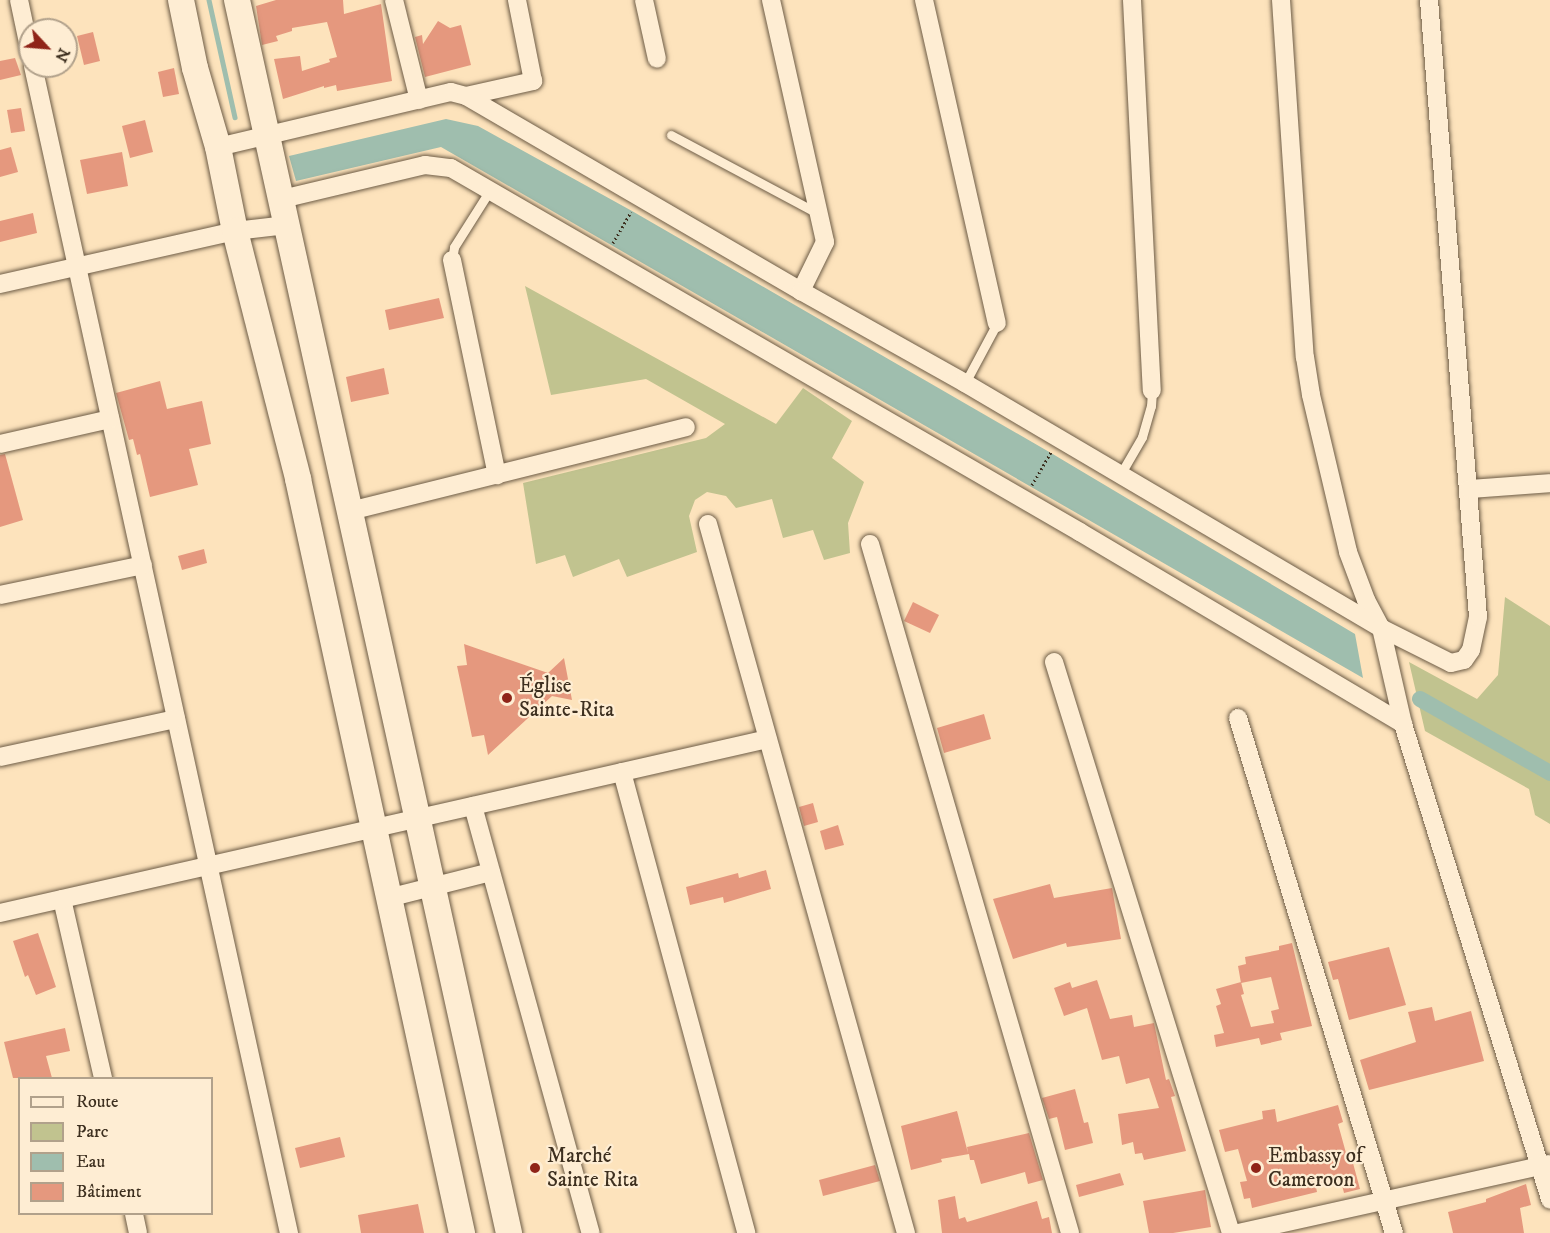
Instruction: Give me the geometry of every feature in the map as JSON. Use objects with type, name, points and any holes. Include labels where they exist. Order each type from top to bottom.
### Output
[{"type":"street","points":[[19,0],[23,18]]},
{"type":"street","points":[[181,0],[195,68],[218,147],[235,231],[298,479],[462,1233]]},
{"type":"street","points":[[237,0],[509,1233]]},
{"type":"street","points":[[394,0],[419,100]]},
{"type":"street","points":[[466,96],[533,81],[517,0]]},
{"type":"street","points":[[644,0],[657,58]]},
{"type":"street","points":[[771,0],[825,242],[801,291]]},
{"type":"street","points":[[924,0],[997,323]]},
{"type":"street","points":[[1132,0],[1152,390]]},
{"type":"street","points":[[1281,0],[1305,357],[1311,395],[1348,552],[1365,600],[1381,628],[1402,724],[1545,1165],[1550,1200]]},
{"type":"street","points":[[218,147],[451,92],[466,96],[964,383],[1381,628],[1451,663],[1464,660],[1471,650],[1478,616],[1429,0]]},
{"type":"street","points":[[36,78],[289,1233]]},
{"type":"street","points":[[282,199],[426,165],[451,168],[1080,532],[1402,724]]},
{"type":"street","points":[[0,284],[235,231],[287,225]]},
{"type":"street","points":[[452,260],[496,475]]},
{"type":"street","points":[[0,444],[110,419]]},
{"type":"street","points":[[350,511],[686,427]]},
{"type":"street","points":[[1469,489],[1550,483]]},
{"type":"street","points":[[708,524],[906,1233]]},
{"type":"street","points":[[870,544],[1070,1233]]},
{"type":"street","points":[[0,596],[142,565]]},
{"type":"street","points":[[1054,662],[1231,1233]]},
{"type":"street","points":[[0,757],[176,718]]},
{"type":"street","points":[[1238,718],[1394,1233]]},
{"type":"street","points":[[0,914],[417,821],[472,806],[768,739]]},
{"type":"street","points":[[622,772],[746,1233]]},
{"type":"street","points":[[472,806],[591,1233]]},
{"type":"street","points":[[388,898],[491,872]]},
{"type":"street","points":[[63,899],[103,1077]]},
{"type":"street","points":[[1238,1233],[1545,1165]]},
{"type":"street","points":[[134,1215],[138,1233]]},
{"type":"lane","points":[[671,135],[820,214]]},
{"type":"lane","points":[[452,260],[454,247],[490,190]]},
{"type":"lane","points":[[964,383],[997,323]]},
{"type":"lane","points":[[1120,475],[1142,437],[1151,406],[1152,390]]},
{"type":"path","points":[[612,245],[632,211]]},
{"type":"path","points":[[1032,485],[1051,453]]},
{"type":"green space","points":[[525,286],[776,424],[803,388],[852,421],[832,458],[864,482],[848,523],[850,553],[824,560],[813,530],[783,538],[772,499],[736,508],[726,496],[707,492],[695,500],[689,516],[697,552],[627,577],[619,559],[573,577],[565,555],[536,564],[523,483],[706,438],[725,424],[646,379],[551,395]]},
{"type":"green space","points":[[1505,597],[1550,626],[1550,824],[1535,815],[1529,789],[1425,731],[1409,662],[1477,699],[1498,675]]},
{"type":"water","points":[[446,119],[478,126],[632,211],[1051,453],[1355,634],[1363,678],[441,147],[296,181],[289,156]]},
{"type":"building","points":[[276,0],[343,0],[344,14],[381,4],[392,81],[337,91],[336,85],[324,88],[324,86],[283,99],[274,59],[300,56],[302,71],[330,62],[329,59],[337,57],[327,22],[292,28],[292,31],[276,36],[278,41],[262,45],[256,6]]},
{"type":"building","points":[[438,21],[450,28],[461,25],[471,65],[425,77],[415,37],[422,35],[423,44]]},
{"type":"building","points":[[93,32],[100,61],[84,65],[78,36]]},
{"type":"building","points":[[15,58],[18,76],[0,80],[0,61]]},
{"type":"building","points":[[174,68],[179,94],[163,97],[158,72]]},
{"type":"building","points":[[21,108],[25,131],[11,133],[7,110]]},
{"type":"building","points":[[145,120],[153,152],[130,158],[122,126]]},
{"type":"building","points":[[11,147],[18,172],[0,177],[0,150]]},
{"type":"building","points":[[122,152],[128,186],[87,194],[80,160]]},
{"type":"building","points":[[33,213],[37,233],[0,242],[0,221]]},
{"type":"building","points":[[439,298],[444,318],[389,330],[385,310]]},
{"type":"building","points":[[384,368],[389,394],[351,402],[346,377]]},
{"type":"building","points":[[160,381],[167,409],[202,401],[211,444],[189,449],[198,485],[150,497],[140,454],[137,455],[133,439],[129,440],[116,393]]},
{"type":"building","points":[[5,454],[23,520],[0,527],[0,455]]},
{"type":"building","points":[[204,549],[207,563],[182,570],[178,556]]},
{"type":"building","points":[[913,602],[939,615],[930,633],[904,621]]},
{"type":"building","name":"Église Sainte-Rita","points":[[464,644],[548,673],[564,658],[572,700],[552,696],[488,755],[484,735],[472,737],[457,666],[467,665]]},
{"type":"building","points":[[984,714],[991,739],[944,753],[937,728]]},
{"type":"building","points":[[813,803],[818,822],[804,826],[799,807]]},
{"type":"building","points":[[838,825],[844,845],[825,850],[820,831]]},
{"type":"building","points":[[766,870],[771,889],[724,903],[723,897],[690,905],[686,887],[738,873],[739,878]]},
{"type":"building","points":[[1050,884],[1054,898],[1112,888],[1121,939],[1067,947],[1066,943],[1013,959],[993,899]]},
{"type":"building","points":[[38,933],[56,987],[36,995],[28,975],[25,977],[13,941]]},
{"type":"building","points":[[1292,943],[1312,1026],[1280,1033],[1282,1040],[1261,1045],[1259,1038],[1216,1047],[1214,1035],[1224,1033],[1216,1006],[1221,1004],[1216,989],[1241,982],[1238,966],[1246,964],[1245,957],[1279,950],[1279,946]],"holes":[[[1271,977],[1279,1009],[1271,1011],[1274,1023],[1251,1027],[1241,995],[1244,994],[1241,983]]]},
{"type":"building","points":[[1389,947],[1406,1005],[1349,1020],[1338,979],[1333,980],[1328,962]]},
{"type":"building","points":[[1097,980],[1110,1019],[1132,1015],[1134,1027],[1154,1023],[1166,1080],[1169,1079],[1175,1096],[1171,1097],[1186,1151],[1144,1160],[1142,1153],[1135,1154],[1133,1142],[1122,1145],[1118,1114],[1159,1108],[1149,1078],[1126,1084],[1119,1056],[1102,1060],[1087,1008],[1064,1016],[1054,988],[1070,982],[1072,988]]},
{"type":"building","points":[[1432,1007],[1435,1021],[1471,1011],[1484,1061],[1369,1090],[1360,1060],[1416,1042],[1408,1012]]},
{"type":"building","points":[[65,1028],[70,1051],[46,1056],[52,1077],[13,1078],[4,1042]]},
{"type":"building","points":[[1075,1089],[1084,1123],[1088,1122],[1093,1143],[1065,1150],[1057,1117],[1049,1119],[1042,1098]]},
{"type":"building","points":[[1338,1105],[1343,1122],[1338,1124],[1346,1153],[1350,1152],[1360,1189],[1344,1193],[1341,1181],[1316,1187],[1317,1192],[1252,1208],[1250,1198],[1244,1199],[1240,1182],[1247,1181],[1238,1149],[1225,1152],[1219,1130],[1263,1119],[1262,1111],[1275,1109],[1277,1122]]},
{"type":"building","points":[[957,1111],[968,1153],[967,1147],[1029,1133],[1043,1180],[1028,1184],[1025,1172],[981,1184],[974,1160],[970,1160],[969,1154],[941,1159],[942,1162],[911,1170],[901,1126]]},
{"type":"building","points":[[340,1137],[345,1157],[300,1168],[295,1148]]},
{"type":"building","points":[[875,1165],[880,1181],[823,1196],[819,1180]]},
{"type":"building","points":[[1120,1173],[1124,1185],[1079,1197],[1076,1185]]},
{"type":"building","points":[[1526,1184],[1531,1205],[1520,1208],[1524,1233],[1453,1233],[1448,1212],[1486,1202],[1486,1199]]},
{"type":"building","points":[[1205,1190],[1211,1227],[1173,1233],[1149,1233],[1143,1201]]},
{"type":"building","points":[[955,1196],[959,1219],[965,1217],[967,1222],[1037,1201],[1042,1219],[1049,1217],[1052,1233],[942,1233],[938,1200]]},
{"type":"building","points":[[418,1204],[424,1233],[361,1233],[358,1215]]},
{"type":"waterway","points":[[209,0],[235,117]]},
{"type":"waterway","points":[[1420,699],[1550,773]]},
{"type":"place","name":"Église Sainte-Rita","points":[[507,698]]},
{"type":"place","name":"Marché Sainte Rita","points":[[535,1168]]},
{"type":"place","name":"Embassy of Cameroon","points":[[1256,1168]]}]
